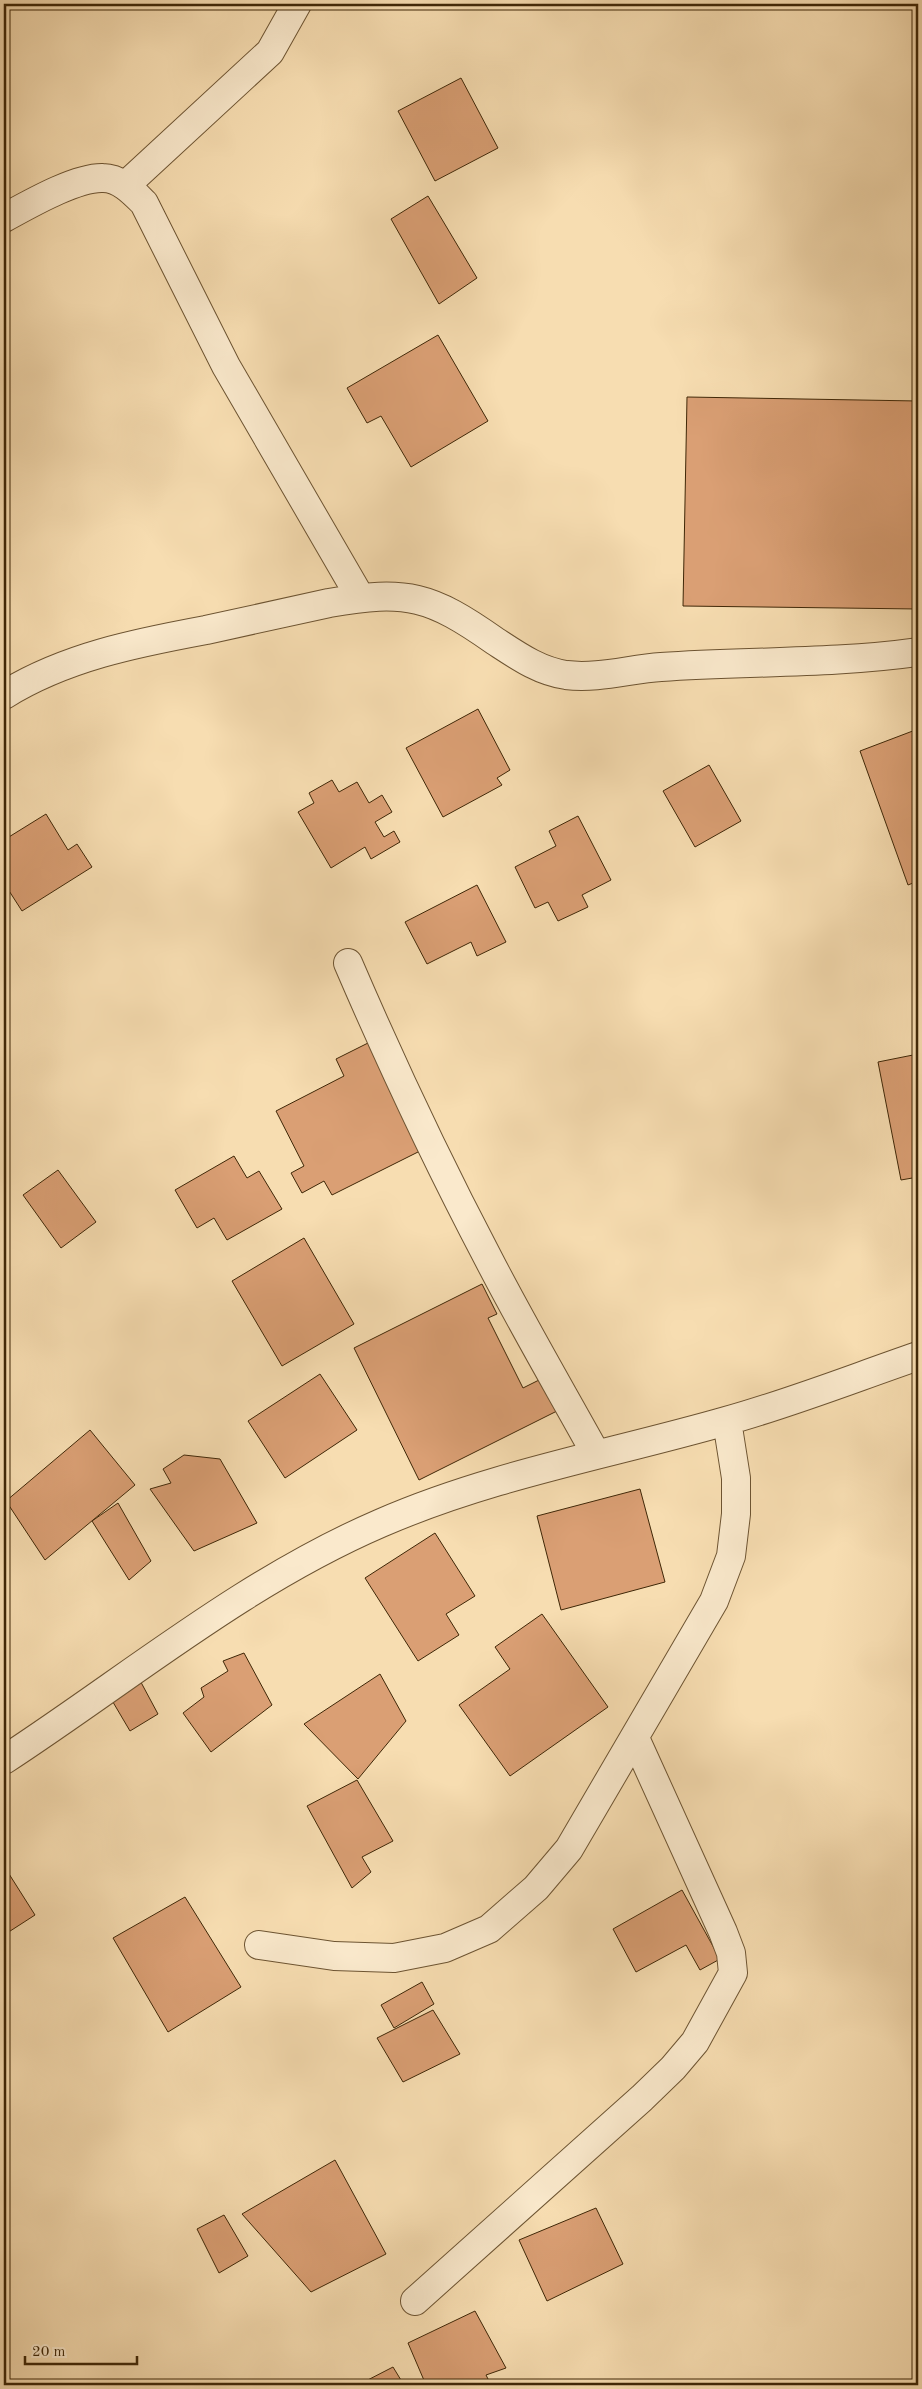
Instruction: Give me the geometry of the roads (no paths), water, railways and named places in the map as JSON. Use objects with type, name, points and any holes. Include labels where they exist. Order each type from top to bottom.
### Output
[{"type":"street","points":[[126,185],[270,52],[296,4]]},
{"type":"street","points":[[4,218],[78,183],[103,178],[126,185],[144,203],[226,366],[360,597]]},
{"type":"street","points":[[4,695],[29,679],[76,661],[122,647],[360,597],[394,595],[425,600],[454,613],[520,658],[545,670],[568,675],[594,675],[659,667],[881,658],[918,652]]},
{"type":"street","points":[[348,963],[413,1110],[450,1185],[488,1259],[596,1454]]},
{"type":"street","points":[[4,1760],[222,1610],[300,1562],[382,1523],[454,1496],[596,1454],[727,1421],[918,1356]]},
{"type":"street","points":[[259,1944],[334,1956],[394,1958],[445,1948],[489,1929],[536,1888],[568,1849],[714,1601],[731,1556],[736,1514],[736,1478],[727,1421]]},
{"type":"street","points":[[415,2302],[673,2068],[694,2042],[733,1973],[731,1953],[723,1932],[635,1738]]}]
